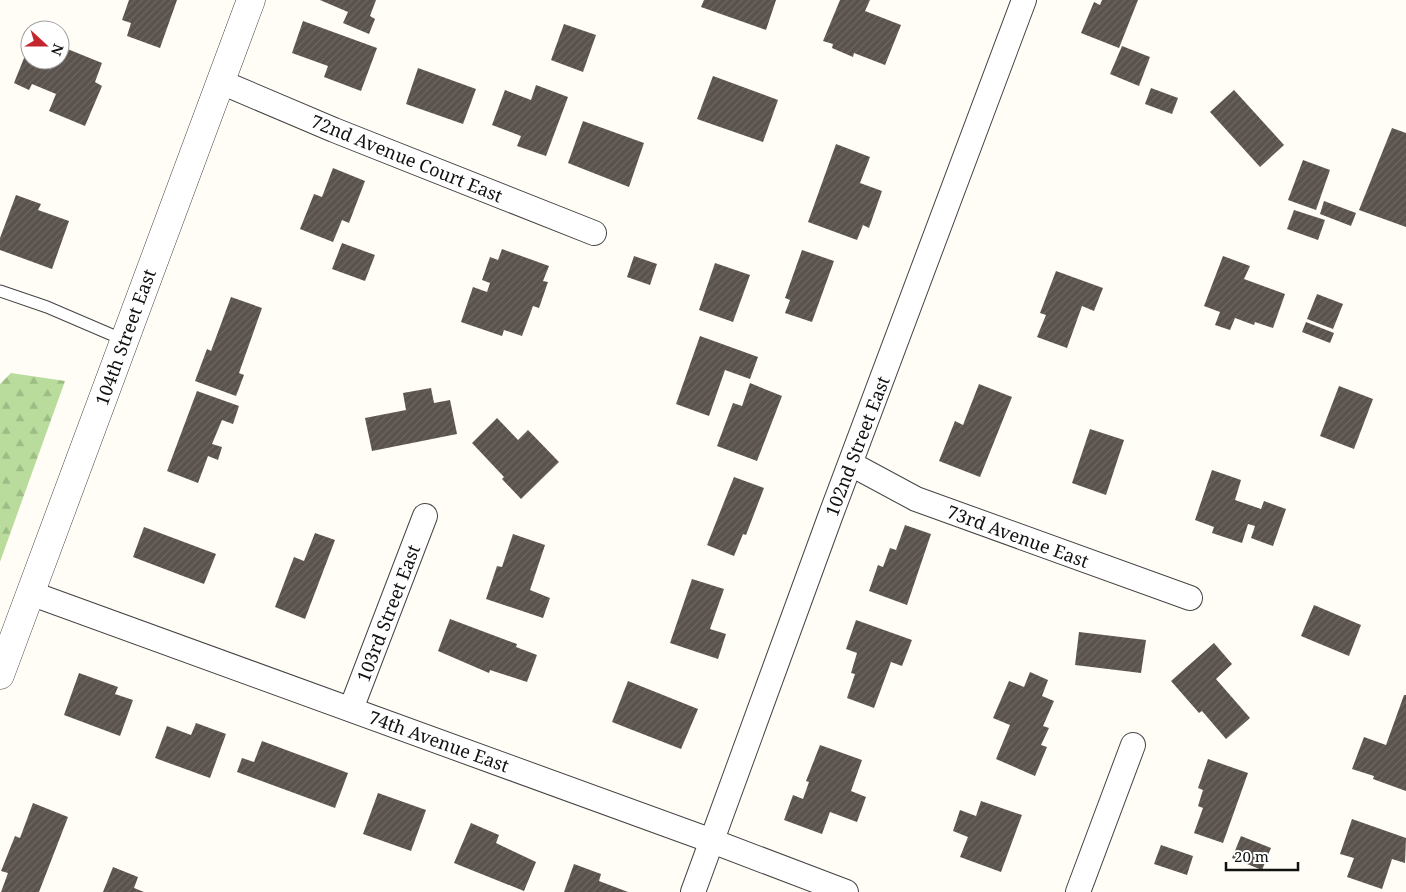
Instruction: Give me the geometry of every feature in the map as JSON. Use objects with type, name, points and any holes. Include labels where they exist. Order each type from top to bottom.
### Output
[{"type":"street","name":"104th Street East","points":[[0,675],[251,0]]},
{"type":"street","name":"102nd Street East","points":[[693,892],[851,464],[1017,2]]},
{"type":"street","name":"72nd Avenue Court East","points":[[221,82],[334,130],[594,232]]},
{"type":"street","name":"73rd Avenue East","points":[[851,464],[916,498],[1190,598]]},
{"type":"street","name":"103rd Street East","points":[[351,709],[425,516]]},
{"type":"street","name":"74th Avenue East","points":[[30,593],[712,841],[846,892]]},
{"type":"street","points":[[1078,892],[1133,745]]},
{"type":"lane","points":[[0,291],[47,307],[124,340]]},
{"type":"green space","points":[[11,373],[65,381],[0,562],[0,384]]},
{"type":"building","points":[[129,0],[177,0],[160,48],[127,36],[131,23],[122,20]]},
{"type":"building","points":[[320,0],[376,0],[370,16],[375,19],[369,34],[343,23],[348,12]]},
{"type":"building","points":[[704,0],[776,0],[766,30],[701,7]]},
{"type":"building","points":[[840,0],[870,0],[865,11],[901,25],[885,65],[854,53],[853,57],[832,48],[833,44],[823,41]]},
{"type":"building","points":[[1102,0],[1138,0],[1119,48],[1081,33],[1094,2],[1100,5]]},
{"type":"building","points":[[303,21],[377,48],[361,91],[324,77],[328,66],[292,53]]},
{"type":"building","points":[[564,24],[596,35],[583,72],[551,60]]},
{"type":"building","points":[[1122,46],[1150,57],[1139,86],[1110,74]]},
{"type":"building","points":[[70,50],[102,63],[95,82],[102,86],[85,126],[49,111],[56,94],[32,84],[29,90],[14,83],[20,68],[20,70],[70,70]]},
{"type":"building","points":[[418,68],[476,89],[463,124],[406,104]]},
{"type":"building","points":[[713,76],[778,100],[763,142],[697,119]]},
{"type":"building","points":[[536,85],[568,97],[546,156],[517,146],[521,136],[492,125],[505,90],[531,100]]},
{"type":"building","points":[[1151,88],[1178,98],[1172,114],[1145,104]]},
{"type":"building","points":[[1234,90],[1284,145],[1260,167],[1210,112]]},
{"type":"building","points":[[583,121],[644,143],[629,187],[568,163]]},
{"type":"building","points":[[1392,128],[1406,133],[1406,227],[1359,210]]},
{"type":"building","points":[[836,144],[870,157],[860,183],[882,191],[869,228],[863,225],[857,240],[808,222]]},
{"type":"building","points":[[1303,160],[1330,170],[1316,210],[1288,200]]},
{"type":"building","points":[[333,168],[365,181],[349,223],[342,220],[333,242],[300,229],[314,194],[322,197]]},
{"type":"building","points":[[16,195],[41,204],[38,210],[69,221],[52,269],[0,250],[0,238]]},
{"type":"building","points":[[1324,201],[1356,213],[1351,226],[1320,214]]},
{"type":"building","points":[[1294,210],[1325,220],[1318,240],[1287,229]]},
{"type":"building","points":[[342,243],[375,255],[365,281],[332,269]]},
{"type":"building","points":[[502,249],[549,266],[543,281],[548,282],[539,308],[533,306],[522,336],[504,330],[502,336],[461,322],[473,287],[487,292],[490,283],[482,280],[490,257],[498,260]]},
{"type":"building","points":[[802,250],[834,261],[812,322],[785,313],[790,300],[785,298]]},
{"type":"building","points":[[634,256],[657,264],[650,285],[627,277]]},
{"type":"building","points":[[1223,256],[1250,266],[1244,279],[1285,294],[1273,328],[1255,322],[1254,325],[1235,318],[1230,330],[1215,325],[1220,312],[1204,306]]},
{"type":"building","points":[[715,263],[750,275],[733,322],[699,310]]},
{"type":"building","points":[[1056,271],[1103,288],[1094,311],[1082,306],[1067,348],[1037,337],[1046,315],[1040,313]]},
{"type":"building","points":[[1317,294],[1343,304],[1333,329],[1307,319]]},
{"type":"building","points":[[231,297],[262,308],[239,373],[244,375],[236,396],[195,381],[207,349],[211,351]]},
{"type":"building","points":[[1306,322],[1334,333],[1330,343],[1302,332]]},
{"type":"building","points":[[700,336],[758,357],[750,379],[725,370],[709,416],[676,404]]},
{"type":"building","points":[[750,383],[782,396],[757,461],[717,446],[733,403],[742,406]]},
{"type":"building","points":[[979,384],[1012,397],[980,477],[939,461],[955,421],[963,425]]},
{"type":"building","points":[[1339,386],[1373,399],[1354,449],[1320,436]]},
{"type":"building","points":[[431,388],[434,403],[450,400],[457,434],[372,451],[365,418],[406,410],[403,393]]},
{"type":"building","points":[[197,391],[239,406],[233,424],[222,420],[212,444],[222,447],[218,460],[208,456],[198,483],[167,471]]},
{"type":"building","points":[[497,418],[518,440],[528,430],[559,462],[521,499],[502,479],[504,477],[472,443]]},
{"type":"building","points":[[1090,429],[1124,440],[1106,495],[1072,483]]},
{"type":"building","points":[[1212,470],[1241,480],[1235,500],[1261,509],[1264,501],[1286,509],[1273,546],[1251,538],[1255,526],[1248,524],[1242,543],[1212,533],[1214,527],[1195,520]]},
{"type":"building","points":[[734,477],[764,488],[746,535],[743,534],[734,556],[707,545]]},
{"type":"building","points":[[905,525],[931,534],[907,605],[869,591],[878,565],[883,567],[890,548],[896,550]]},
{"type":"building","points":[[144,527],[216,554],[204,584],[133,557]]},
{"type":"building","points":[[315,533],[335,540],[305,619],[275,607],[294,557],[304,561]]},
{"type":"building","points":[[513,534],[545,545],[530,590],[550,598],[543,618],[486,599],[497,566],[502,567]]},
{"type":"building","points":[[692,579],[724,589],[710,629],[726,634],[718,659],[670,643]]},
{"type":"building","points":[[1314,605],[1361,625],[1349,656],[1301,636]]},
{"type":"building","points":[[450,619],[517,644],[516,647],[537,655],[527,682],[490,670],[489,673],[438,651]]},
{"type":"building","points":[[856,620],[912,640],[902,666],[891,662],[874,708],[847,698],[855,674],[851,673],[857,653],[846,649]]},
{"type":"building","points":[[1079,632],[1146,640],[1141,673],[1075,665]]},
{"type":"building","points":[[1214,643],[1232,664],[1216,679],[1250,718],[1226,739],[1202,711],[1199,713],[1171,681]]},
{"type":"building","points":[[1030,672],[1048,680],[1042,696],[1054,701],[1043,726],[1049,728],[1041,745],[1047,747],[1035,776],[996,759],[1010,725],[993,718],[1009,681],[1024,687]]},
{"type":"building","points":[[79,673],[118,687],[115,694],[133,700],[120,736],[64,715]]},
{"type":"building","points":[[628,681],[698,709],[681,749],[612,722]]},
{"type":"building","points":[[1404,695],[1406,695],[1406,791],[1373,779],[1374,776],[1352,769],[1364,737],[1386,745]]},
{"type":"building","points":[[196,723],[226,734],[210,778],[155,758],[167,726],[191,735]]},
{"type":"building","points":[[262,741],[348,773],[335,808],[237,772],[242,758],[254,762]]},
{"type":"building","points":[[820,745],[862,760],[851,791],[866,797],[857,822],[830,812],[822,834],[784,820],[793,795],[803,799],[809,782],[806,781]]},
{"type":"building","points":[[1208,759],[1248,773],[1223,843],[1194,833],[1203,808],[1198,806],[1203,790],[1198,788]]},
{"type":"building","points":[[378,793],[426,810],[411,851],[363,834]]},
{"type":"building","points":[[981,801],[1022,815],[1001,872],[960,857],[968,837],[953,831],[960,810],[976,816]]},
{"type":"building","points":[[33,803],[68,817],[39,892],[1,892],[8,873],[1,871],[15,836],[20,838]]},
{"type":"building","points":[[1352,819],[1406,838],[1405,863],[1392,859],[1382,889],[1347,877],[1354,858],[1340,854]]},
{"type":"building","points":[[471,823],[499,835],[496,843],[536,862],[524,891],[454,863]]},
{"type":"building","points":[[1241,836],[1271,848],[1262,870],[1232,858]]},
{"type":"building","points":[[1161,845],[1193,856],[1187,875],[1154,864]]},
{"type":"building","points":[[574,864],[601,874],[599,881],[628,892],[564,892]]},
{"type":"building","points":[[113,867],[138,877],[134,888],[144,892],[103,892]]}]
